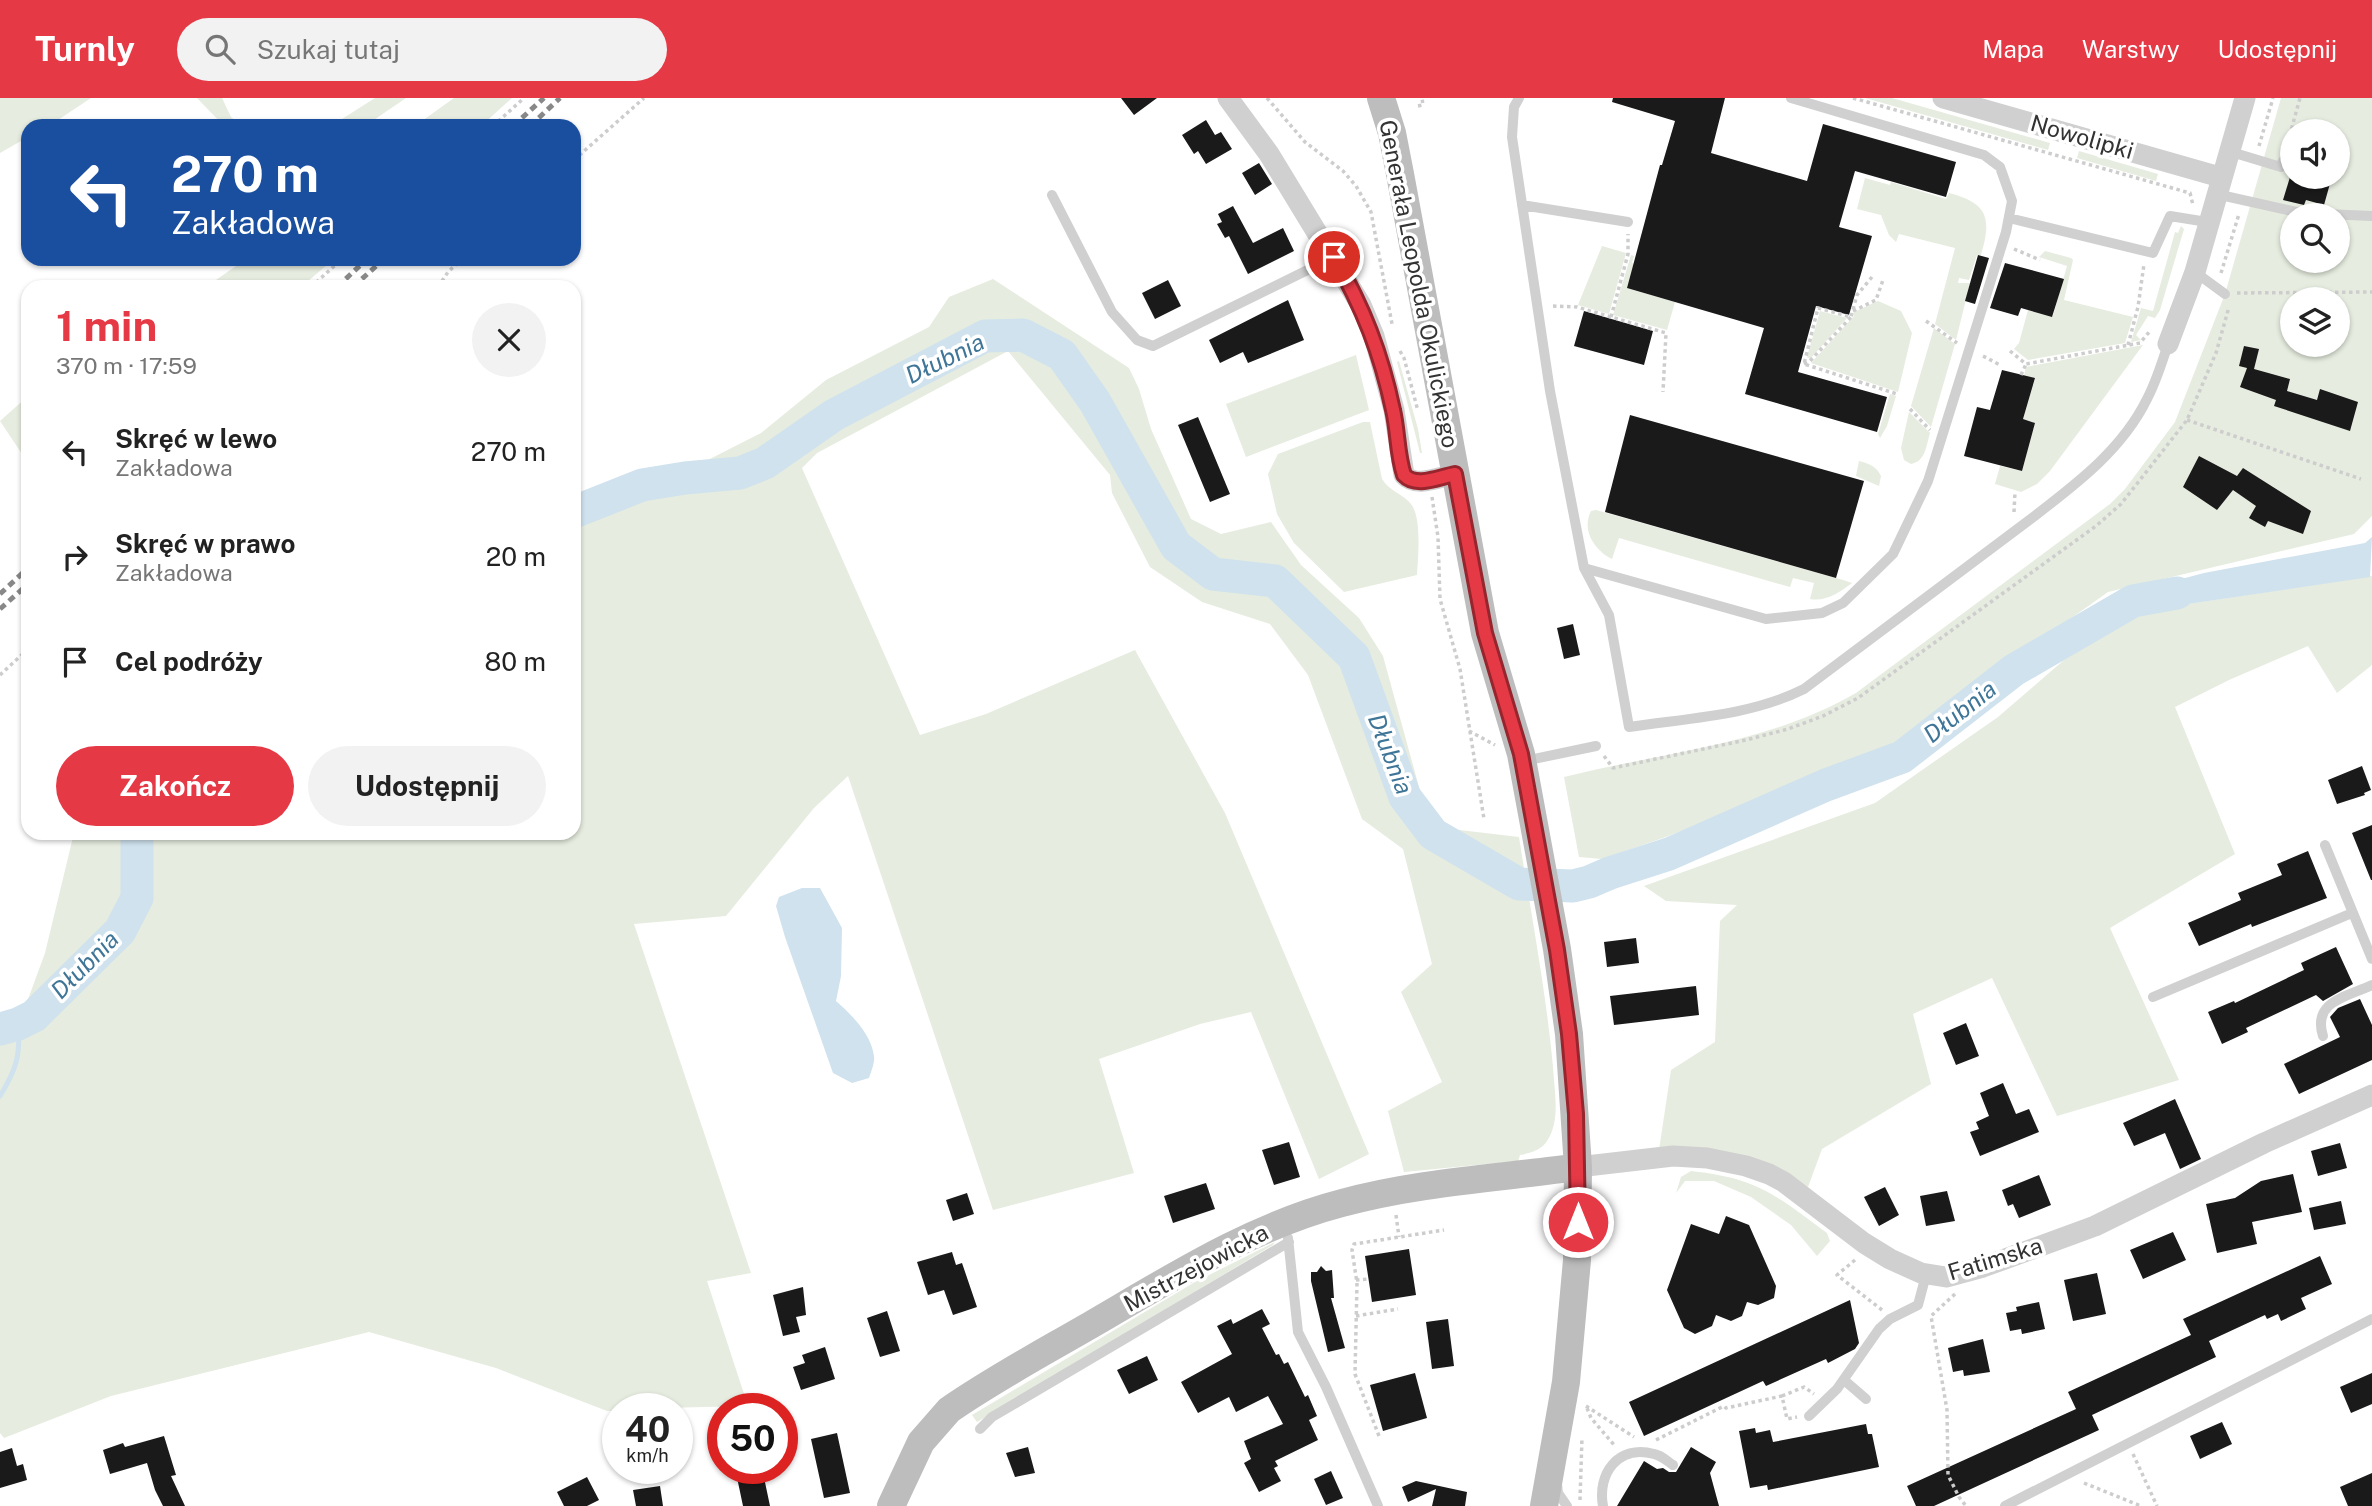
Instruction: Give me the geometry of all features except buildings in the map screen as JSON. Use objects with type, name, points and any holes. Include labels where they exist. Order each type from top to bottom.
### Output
[{"type":"main road","name":"Generała Leopolda Okulickiego","points":[[1381,98],[1392,133],[1400,174],[1485,633],[1522,761],[1552,919],[1569,1034],[1578,1167],[1578,1240],[1566,1382],[1544,1506]]},
{"type":"main road","name":"Mistrzejowicka","points":[[891,1506],[921,1441],[948,1410],[1170,1279],[1235,1244],[1287,1232],[1328,1206],[1436,1185],[1578,1167]]},
{"type":"street","points":[[1228,98],[1269,154],[1361,305],[1374,336],[1394,410],[1404,475],[1417,482],[1455,474]]},
{"type":"street","name":"Nowolipki","points":[[1943,98],[2218,185]]},
{"type":"street","points":[[2168,344],[2194,272],[2198,221],[2218,185],[2245,98]]},
{"type":"street","name":"Fatimska","points":[[1578,1167],[1672,1156],[1719,1159],[1746,1166],[1784,1182],[1876,1251],[1911,1270],[1946,1277],[2095,1226],[2264,1143],[2372,1095]]},
{"type":"lane","points":[[1519,98],[1514,107],[1512,137],[1550,391],[1584,568],[1609,615],[1629,727],[1755,708],[1780,701],[1804,688],[2070,489],[2106,456],[2129,428],[2146,401],[2168,344]]},
{"type":"lane","points":[[1584,568],[1766,618],[1822,613],[1843,603],[1893,554],[1928,481],[2009,218],[2012,201],[2000,167],[1984,155],[1791,98]]},
{"type":"lane","points":[[2228,151],[2280,167]]},
{"type":"lane","points":[[2218,185],[2301,213],[2372,216]]},
{"type":"lane","points":[[1052,195],[1112,312],[1137,340],[1153,346],[1334,257]]},
{"type":"lane","points":[[1522,205],[1628,222]]},
{"type":"lane","points":[[2009,218],[2153,253],[2170,216],[2198,221]]},
{"type":"lane","points":[[2194,272],[2226,295]]},
{"type":"lane","points":[[1522,761],[1596,746]]},
{"type":"lane","points":[[2325,845],[2372,959]]},
{"type":"lane","points":[[2153,997],[2352,913]]},
{"type":"lane","points":[[2323,1036],[2320,1024],[2326,1006],[2372,985]]},
{"type":"lane","points":[[980,1429],[992,1417],[1287,1232],[1298,1332],[1326,1387],[1378,1506]]},
{"type":"lane","points":[[1809,1416],[1844,1380],[1879,1329],[1890,1319],[1913,1310],[1918,1305],[1926,1275]]},
{"type":"lane","points":[[2005,1506],[2372,1319]]},
{"type":"lane","points":[[1844,1380],[1866,1399]]},
{"type":"lane","points":[[1556,1449],[1557,1485],[1561,1499],[1567,1506]]},
{"type":"lane","points":[[1603,1506],[1602,1485],[1613,1463],[1623,1455],[1653,1453],[1673,1465]]},
{"type":"path","points":[[501,119],[524,98]]},
{"type":"path","points":[[581,154],[644,98]]},
{"type":"path","points":[[1267,98],[1305,142],[1343,171],[1356,186],[1371,212],[1393,331]]},
{"type":"path","points":[[1418,106],[1423,105],[1422,98]]},
{"type":"path","points":[[1853,98],[2190,193],[2198,221]]},
{"type":"path","points":[[2294,119],[2300,98]]},
{"type":"path","points":[[2002,245],[2040,260]]},
{"type":"path","points":[[2128,345],[2138,307],[2146,251]]},
{"type":"path","points":[[1611,317],[1628,254]]},
{"type":"path","points":[[320,280],[334,266]]},
{"type":"path","points":[[443,280],[454,266]]},
{"type":"path","points":[[1804,364],[1810,361],[1851,317],[1857,295],[1872,277]]},
{"type":"path","points":[[1853,311],[1876,300],[1883,280]]},
{"type":"path","points":[[1611,765],[1613,768],[1788,729],[1823,716],[1858,698],[2095,526],[2121,504],[2188,420],[2216,353],[2229,309],[2226,295],[2372,292]]},
{"type":"path","points":[[1538,306],[1577,307],[1666,333],[1663,392]]},
{"type":"path","points":[[1804,364],[1818,309],[1851,317]]},
{"type":"path","points":[[1926,321],[1956,342]]},
{"type":"path","points":[[2010,351],[2026,364],[2140,343],[2151,330]]},
{"type":"path","points":[[1395,343],[1404,358],[1420,419]]},
{"type":"path","points":[[1804,364],[1897,394]]},
{"type":"path","points":[[2021,375],[2026,364]]},
{"type":"path","points":[[1910,409],[1930,430]]},
{"type":"path","points":[[2188,420],[2361,479]]},
{"type":"path","points":[[1430,490],[1438,537],[1440,599],[1460,669],[1485,819]]},
{"type":"path","points":[[2014,512],[2015,492]]},
{"type":"path","points":[[0,675],[21,656]]},
{"type":"path","points":[[1395,1206],[1399,1237]]},
{"type":"path","points":[[1379,1436],[1355,1374],[1356,1280],[1352,1250],[1354,1244],[1444,1230]]},
{"type":"path","points":[[1860,1255],[1837,1275],[1880,1307],[1890,1319]]},
{"type":"path","points":[[1356,1280],[1368,1279]]},
{"type":"path","points":[[1960,1286],[1953,1298],[1931,1316],[1947,1410],[1948,1475],[1966,1506]]},
{"type":"path","points":[[1356,1316],[1398,1309]]},
{"type":"path","points":[[1646,1445],[1724,1406],[1726,1408],[1782,1396],[1804,1387],[1808,1390]]},
{"type":"path","points":[[1782,1396],[1787,1419],[1809,1416]]},
{"type":"path","points":[[1623,1455],[1591,1418],[1586,1406],[1636,1438]]},
{"type":"path","points":[[2129,1443],[2157,1506]]},
{"type":"path","points":[[2066,1475],[2141,1506]]},
{"type":"shaded area","points":[[0,98],[91,98],[60,119],[21,119],[21,141],[0,153]]},
{"type":"shaded area","points":[[197,98],[222,98],[233,119],[217,119]]},
{"type":"shaded area","points":[[375,98],[406,98],[375,119],[342,119]]},
{"type":"shaded area","points":[[454,98],[512,98],[489,119],[425,119]]},
{"type":"shaded area","points":[[1865,98],[1892,98],[2050,143],[2048,150]]},
{"type":"shaded area","points":[[2281,98],[2372,98],[2372,516],[2354,534],[2108,592],[1897,742],[1663,838],[1602,859],[1579,857],[1564,777],[1750,736],[1822,711],[1856,693],[2110,504],[2125,489],[2175,422],[2225,294]]},
{"type":"shaded area","points":[[2079,151],[2158,174],[2156,181],[2077,158]]},
{"type":"shaded area","points":[[1865,178],[1890,185],[1891,182],[1946,199],[1949,193],[1972,202],[1984,214],[1986,231],[1981,255],[1977,255],[1969,280],[1959,278],[1958,283],[1970,283],[1956,340],[1935,324],[1955,248],[1899,234],[1896,242],[1889,235],[1881,215],[1857,209]]},
{"type":"shaded area","points":[[2181,226],[2184,229],[2160,310],[2155,318],[2148,316],[2136,335],[2141,340],[2131,342],[2141,308],[2153,311],[2175,232],[2178,233]]},
{"type":"shaded area","points":[[1602,246],[1626,253],[1609,314],[1578,305]]},
{"type":"shaded area","points":[[2045,251],[2073,260],[2064,300],[2133,317],[2125,343],[2028,360],[2014,349],[2019,343],[2028,310],[2053,316],[2067,266],[2039,257]]},
{"type":"shaded area","points":[[1631,255],[1634,256],[1634,264],[1627,288],[1675,302],[1667,330],[1613,315]]},
{"type":"shaded area","points":[[236,266],[326,266],[309,280],[216,280]]},
{"type":"shaded area","points":[[993,279],[1129,368],[1139,389],[1151,429],[1191,519],[1221,534],[1271,522],[1301,565],[1359,618],[1383,656],[1425,809],[1451,829],[1519,837],[1542,981],[1556,1099],[1552,1131],[1547,1142],[1536,1151],[1520,1155],[1518,1161],[1404,1172],[1388,1111],[1442,1082],[1401,992],[1432,964],[1403,849],[1362,819],[1308,675],[1270,624],[1202,602],[1150,567],[1112,493],[1110,475],[1008,351],[817,453],[802,468],[920,735],[986,714],[1135,650],[1225,813],[1369,1154],[1319,1179],[1251,1012],[1200,1024],[1099,1059],[1134,1173],[993,1210],[848,776],[814,808],[726,916],[634,924],[751,1273],[707,1281],[744,1393],[707,1393],[707,1407],[693,1407],[693,1393],[602,1393],[602,1409],[496,1368],[369,1332],[111,1396],[4,1438],[0,1433],[0,1019],[23,1013],[45,953],[72,840],[581,840],[581,524],[761,433],[826,380],[929,327],[949,297]]},
{"type":"shaded area","points":[[1878,301],[1901,311],[1912,333],[1898,392],[1811,363],[1854,316],[1854,312]]},
{"type":"shaded area","points":[[1820,311],[1847,318],[1810,359],[1807,357]]},
{"type":"shaded area","points":[[1934,328],[1955,344],[1931,427],[1911,406]]},
{"type":"shaded area","points":[[2143,345],[2050,471],[2037,484],[2021,492],[1995,484],[2000,466],[2022,471],[2035,423],[2023,419],[2035,379],[2024,376],[2026,367]]},
{"type":"shaded area","points":[[1356,355],[1369,410],[1246,457],[1226,404]]},
{"type":"shaded area","points":[[1399,361],[1418,429],[1422,453],[1397,362]]},
{"type":"shaded area","points":[[1890,394],[1896,396],[1887,426],[1880,438],[1878,434]]},
{"type":"shaded area","points":[[21,402],[21,452],[0,421]]},
{"type":"shaded area","points":[[1909,412],[1930,433],[1923,456],[1911,464],[1904,460],[1901,448]]},
{"type":"shaded area","points":[[1363,422],[1370,422],[1382,479],[1388,487],[1408,501],[1414,510],[1418,538],[1417,575],[1344,592],[1294,543],[1277,514],[1268,474],[1278,454]]},
{"type":"shaded area","points":[[1859,461],[1877,470],[1881,476],[1879,486],[1856,476]]},
{"type":"shaded area","points":[[1596,510],[1852,583],[1827,598],[1810,599],[1814,583],[1793,578],[1790,587],[1619,538],[1612,559],[1600,551],[1589,533],[1588,518],[1591,511]]},
{"type":"shaded area","points":[[2372,576],[2372,665],[2337,693],[2308,646],[2175,707],[2235,854],[2110,928],[2179,1080],[2057,1116],[1992,978],[1913,1014],[1931,1084],[1822,1149],[1808,1187],[1659,1150],[1671,1070],[1715,1042],[1720,921],[1737,905],[1666,901],[1644,886],[1875,803],[1998,717],[2064,660],[2147,610]]},
{"type":"shaded area","points":[[1691,1171],[1733,1178],[1765,1190],[1827,1233],[1830,1241],[1817,1256],[1791,1225],[1751,1197],[1714,1181],[1685,1181],[1676,1193],[1681,1177]]},
{"type":"shaded area","points":[[1275,1242],[977,1422],[972,1415],[1195,1282]]},
{"type":"water","points":[[2372,537],[2370,577],[2147,610],[2133,601],[2159,585],[2204,573],[2365,543]]},
{"type":"water","points":[[802,888],[820,888],[842,928],[841,976],[836,1001],[854,1019],[869,1040],[874,1059],[869,1078],[852,1083],[833,1073],[785,937],[776,906],[779,897]]},
{"type":"waterway","name":"Dłubnia","points":[[581,509],[642,485],[740,473],[765,463],[834,415],[985,336],[1023,335],[1062,355],[1095,402],[1176,546],[1213,574],[1275,581],[1354,657],[1405,797],[1433,834],[1519,884],[1573,886],[1589,882],[1669,854],[1826,785],[1902,757],[2014,670],[2133,601],[2177,593]]},
{"type":"waterway","name":"Dłubnia","points":[[0,1029],[34,1016],[120,931],[137,898],[137,840]]},
{"type":"waterway","points":[[0,1096],[16,1062],[19,1045],[18,1024]]},
{"type":"railway","points":[[521,119],[544,98]]},
{"type":"railway","points":[[538,119],[560,98]]},
{"type":"railway","points":[[344,280],[360,266]]},
{"type":"railway","points":[[361,280],[376,266]]},
{"type":"railway","points":[[0,594],[21,574]]},
{"type":"railway","points":[[0,609],[21,590]]},
{"type":"route","points":[[1334,257],[1361,305],[1374,336],[1394,410],[1404,475],[1417,482],[1455,474],[1485,633],[1521,754],[1557,950],[1569,1034],[1576,1114],[1578,1222]]}]
